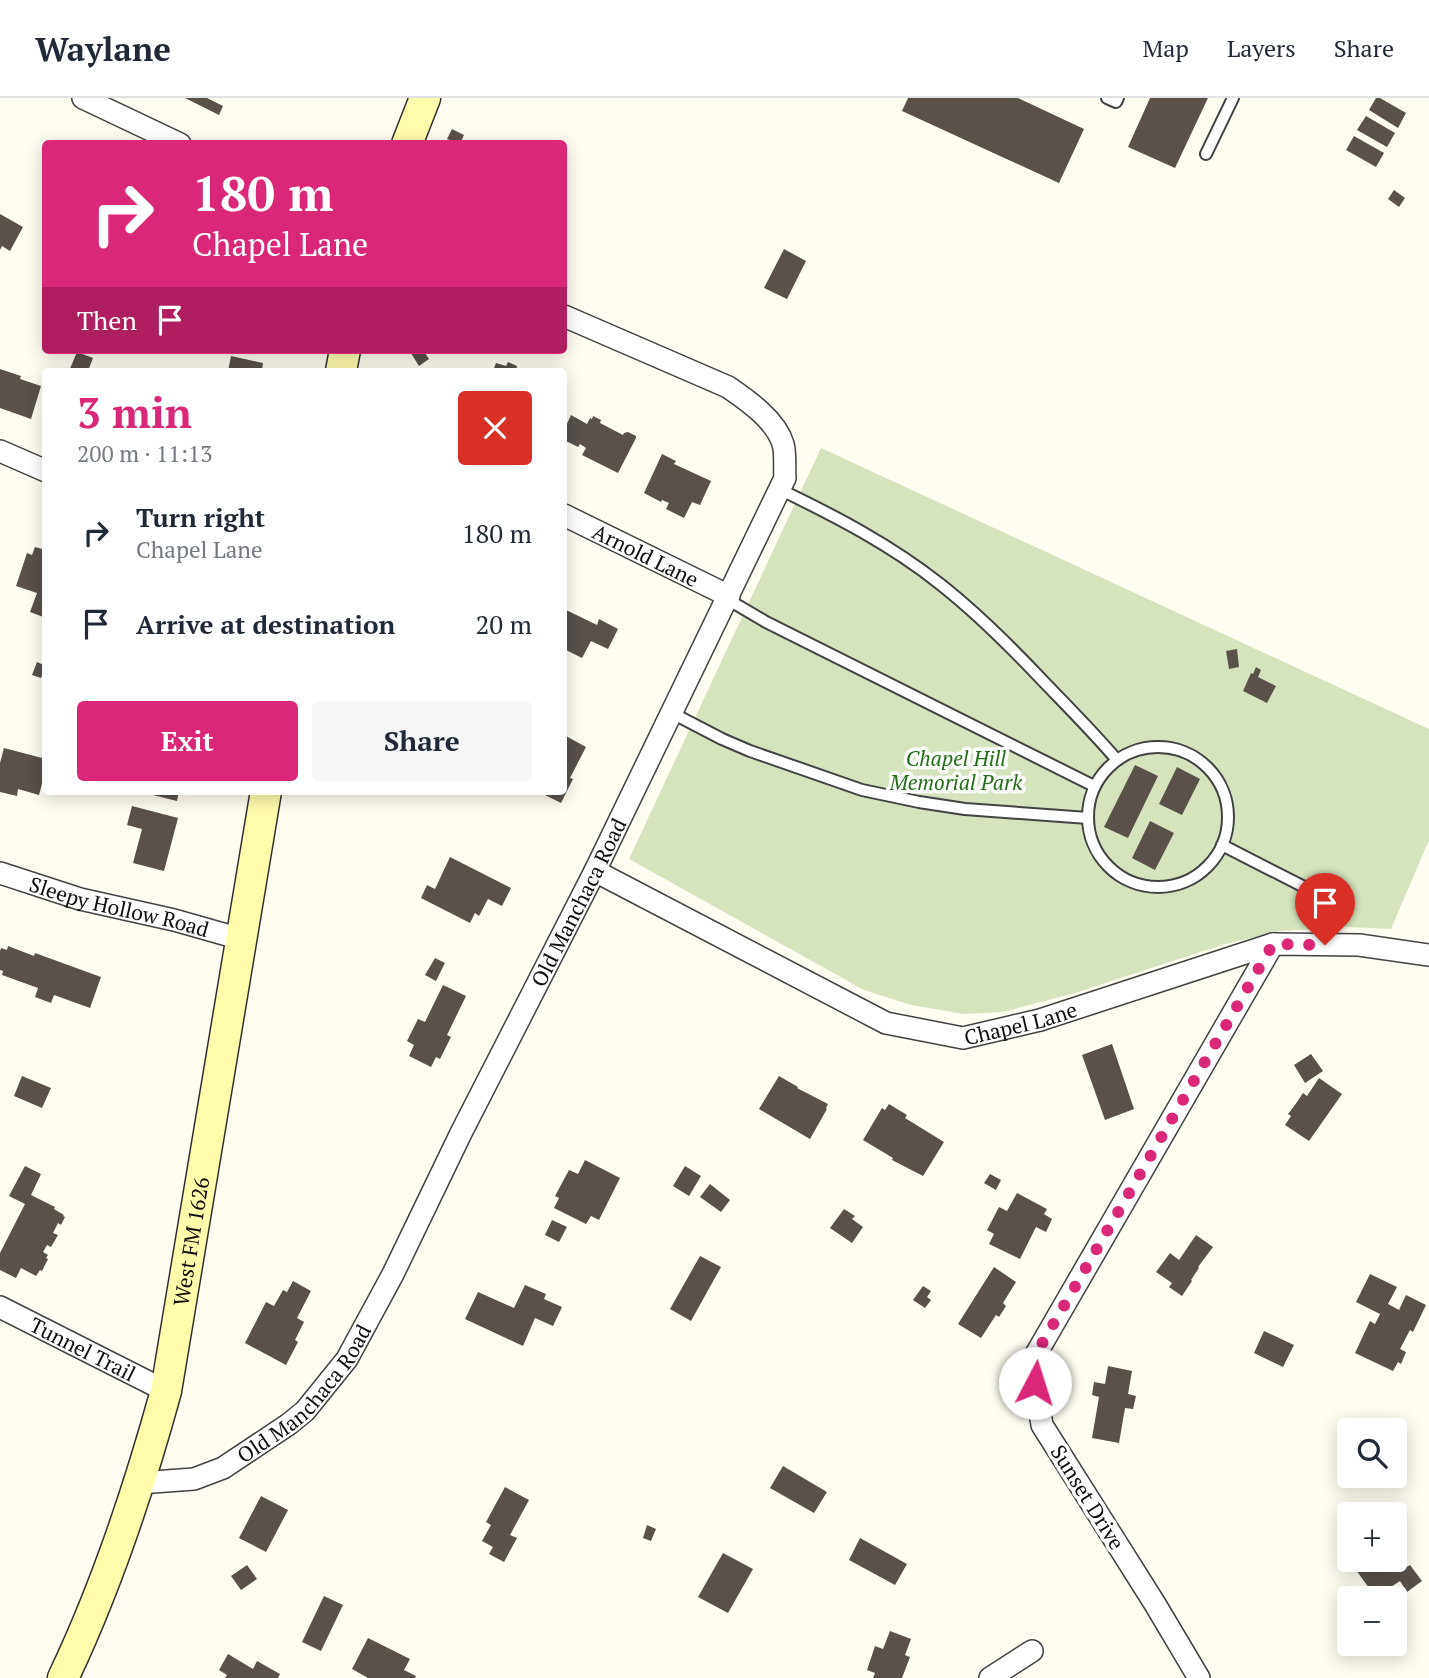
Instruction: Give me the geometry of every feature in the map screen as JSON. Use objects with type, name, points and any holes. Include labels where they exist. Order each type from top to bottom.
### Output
[{"type":"main road","points":[[409,140],[425,98]]},
{"type":"main road","name":"West FM 1626","points":[[71,1675],[139,1483],[166,1391],[265,795]]},
{"type":"street","points":[[83,98],[172,140]]},
{"type":"street","name":"Old Manchaca Road","points":[[139,1483],[194,1479],[223,1468],[304,1411],[347,1359],[393,1275],[461,1133],[595,871],[785,478],[784,444],[774,426],[748,400],[728,387],[567,317]]},
{"type":"street","points":[[0,451],[42,469]]},
{"type":"street","name":"Arnold Lane","points":[[567,516],[728,597]]},
{"type":"street","name":"Chapel Lane","points":[[595,871],[886,1023],[963,1038],[1040,1020],[1273,944],[1359,945],[1429,955]]},
{"type":"street","name":"Sleepy Hollow Road","points":[[0,873],[80,899],[174,920],[241,939]]},
{"type":"street","name":"Sunset Drive","points":[[1199,1678],[1042,1425],[1032,1361],[1273,944]]},
{"type":"street","name":"Tunnel Trail","points":[[0,1307],[166,1391]]},
{"type":"street","points":[[990,1678],[1032,1651]]},
{"type":"lane","points":[[1108,98],[1116,102],[1118,98]]},
{"type":"lane","points":[[1206,154],[1233,98]]},
{"type":"lane","points":[[779,489],[837,517],[908,561],[939,584],[994,630],[1095,734],[1116,760]]},
{"type":"lane","points":[[728,597],[766,622],[1094,786]]},
{"type":"lane","points":[[672,713],[750,751],[862,790],[965,808],[1088,818]]},
{"type":"lane","points":[[1149,746],[1172,747],[1194,755],[1212,770],[1224,790],[1229,813],[1222,845],[1216,857],[1200,874],[1179,884],[1156,888],[1133,883],[1113,872],[1098,854],[1089,832],[1088,808],[1094,786],[1116,760],[1127,753],[1149,746]]},
{"type":"lane","points":[[1222,845],[1318,894],[1326,909],[1325,945]]},
{"type":"green space","name":"Chapel Hill Memorial Park","points":[[821,448],[1429,729],[1429,840],[1391,929],[1347,927],[1279,931],[1222,945],[1075,993],[1003,1012],[964,1014],[911,1005],[864,990],[629,859]]},
{"type":"building","points":[[185,98],[207,98],[223,106],[219,115]]},
{"type":"building","points":[[908,98],[1018,98],[1084,129],[1059,183],[902,111]]},
{"type":"building","points":[[1150,98],[1208,98],[1175,168],[1128,147]]},
{"type":"building","points":[[1376,98],[1406,113],[1398,128],[1369,110]]},
{"type":"building","points":[[1366,116],[1395,133],[1387,147],[1357,130]]},
{"type":"building","points":[[452,129],[464,135],[462,140],[447,139]]},
{"type":"building","points":[[1354,136],[1384,153],[1376,167],[1346,150]]},
{"type":"building","points":[[1394,190],[1405,198],[1399,207],[1388,199]]},
{"type":"building","points":[[0,214],[23,227],[10,251],[2,246],[0,250]]},
{"type":"building","points":[[784,249],[806,261],[787,299],[764,288]]},
{"type":"building","points":[[76,354],[93,358],[89,368],[70,368]]},
{"type":"building","points":[[412,354],[426,354],[429,359],[419,366]]},
{"type":"building","points":[[231,356],[263,363],[262,368],[229,368]]},
{"type":"building","points":[[508,362],[517,366],[494,368],[496,363],[506,366]]},
{"type":"building","points":[[0,369],[41,386],[31,419],[0,408]]},
{"type":"building","points":[[571,415],[587,424],[593,416],[601,420],[600,423],[623,435],[628,432],[636,436],[618,473],[582,455],[586,448],[580,444],[578,447],[567,442],[567,424]]},
{"type":"building","points":[[662,454],[676,461],[674,464],[711,481],[700,505],[692,502],[684,518],[666,509],[669,503],[644,493]]},
{"type":"building","points":[[35,547],[42,549],[42,616],[30,612],[37,593],[16,586],[27,553],[32,555]]},
{"type":"building","points":[[567,610],[597,625],[599,619],[618,629],[608,649],[591,641],[582,658],[567,650]]},
{"type":"building","points":[[1237,649],[1239,667],[1229,669],[1226,651]]},
{"type":"building","points":[[37,662],[42,664],[41,678],[32,675]]},
{"type":"building","points":[[1256,667],[1261,670],[1258,677],[1276,686],[1267,703],[1243,691]]},
{"type":"building","points":[[567,737],[586,747],[570,778],[573,779],[567,791]]},
{"type":"building","points":[[4,748],[42,758],[39,795],[18,789],[17,796],[0,792],[0,763]]},
{"type":"building","points":[[1135,765],[1158,776],[1128,838],[1104,827]]},
{"type":"building","points":[[1177,767],[1200,779],[1182,815],[1159,804]]},
{"type":"building","points":[[153,795],[178,795],[177,801]]},
{"type":"building","points":[[545,795],[565,795],[561,803]]},
{"type":"building","points":[[132,806],[178,818],[164,871],[133,863],[142,829],[127,825]]},
{"type":"building","points":[[1150,821],[1174,833],[1155,870],[1132,858]]},
{"type":"building","points":[[450,857],[511,888],[502,906],[488,899],[479,916],[475,913],[470,923],[421,898],[427,885],[435,889]]},
{"type":"building","points":[[8,946],[101,977],[90,1008],[54,995],[51,1003],[35,997],[38,988],[2,975],[0,951],[1,948],[7,950]]},
{"type":"building","points":[[435,958],[445,963],[436,981],[425,975]]},
{"type":"building","points":[[443,985],[466,996],[447,1035],[451,1037],[440,1059],[436,1057],[431,1067],[409,1056],[414,1045],[407,1041],[418,1019],[425,1022]]},
{"type":"building","points":[[1112,1044],[1134,1109],[1105,1120],[1082,1055]]},
{"type":"building","points":[[1311,1054],[1323,1071],[1305,1083],[1294,1065]]},
{"type":"building","points":[[22,1076],[51,1088],[42,1108],[14,1096]]},
{"type":"building","points":[[779,1076],[828,1104],[810,1139],[759,1109]]},
{"type":"building","points":[[1319,1078],[1342,1094],[1309,1141],[1285,1125],[1291,1116],[1288,1114],[1303,1093],[1307,1096]]},
{"type":"building","points":[[889,1104],[907,1115],[905,1118],[944,1142],[923,1176],[892,1160],[893,1158],[863,1140],[882,1108],[885,1110]]},
{"type":"building","points":[[585,1160],[620,1178],[599,1220],[591,1216],[586,1224],[554,1208],[559,1198],[555,1196],[569,1170],[578,1174]]},
{"type":"building","points":[[25,1166],[41,1174],[31,1195],[55,1207],[54,1209],[65,1217],[53,1233],[58,1235],[51,1247],[47,1245],[43,1252],[48,1255],[48,1259],[42,1271],[36,1276],[21,1268],[16,1278],[0,1270],[0,1253],[25,1204],[9,1196]]},
{"type":"building","points":[[685,1166],[701,1176],[689,1196],[673,1186]]},
{"type":"building","points":[[990,1174],[1001,1180],[996,1190],[984,1183]]},
{"type":"building","points":[[710,1184],[730,1200],[721,1212],[700,1197]]},
{"type":"building","points":[[1017,1193],[1047,1209],[1044,1214],[1052,1219],[1046,1232],[1036,1227],[1020,1259],[989,1244],[994,1234],[987,1230],[999,1207],[1007,1211]]},
{"type":"building","points":[[844,1209],[855,1216],[852,1219],[863,1227],[852,1243],[830,1228]]},
{"type":"building","points":[[552,1220],[567,1227],[559,1242],[545,1235]]},
{"type":"building","points":[[1196,1235],[1213,1247],[1182,1296],[1169,1287],[1172,1283],[1156,1272],[1170,1253],[1179,1260]]},
{"type":"building","points":[[700,1256],[721,1267],[691,1321],[670,1309]]},
{"type":"building","points":[[994,1267],[1016,1282],[1003,1303],[1006,1306],[999,1317],[996,1315],[981,1338],[958,1324]]},
{"type":"building","points":[[1370,1274],[1397,1287],[1388,1304],[1399,1310],[1406,1295],[1426,1305],[1413,1332],[1410,1330],[1400,1349],[1406,1352],[1401,1364],[1398,1362],[1393,1371],[1355,1353],[1370,1321],[1375,1324],[1380,1314],[1356,1302]]},
{"type":"building","points":[[293,1281],[311,1291],[297,1318],[304,1322],[295,1340],[298,1342],[286,1365],[245,1343],[266,1302],[274,1306],[283,1290],[287,1292]]},
{"type":"building","points":[[525,1285],[546,1294],[544,1299],[562,1307],[553,1326],[535,1318],[523,1346],[465,1319],[478,1292],[514,1308]]},
{"type":"building","points":[[923,1286],[931,1291],[927,1297],[931,1300],[925,1308],[913,1300]]},
{"type":"building","points":[[1264,1331],[1294,1345],[1283,1367],[1254,1353]]},
{"type":"building","points":[[1108,1366],[1132,1371],[1128,1394],[1136,1396],[1133,1409],[1125,1408],[1119,1443],[1092,1438],[1099,1397],[1092,1395],[1094,1382],[1105,1384]]},
{"type":"building","points":[[783,1466],[827,1492],[814,1513],[770,1488]]},
{"type":"building","points":[[505,1487],[529,1500],[510,1535],[517,1538],[504,1562],[489,1554],[493,1547],[482,1541],[491,1525],[486,1522]]},
{"type":"building","points":[[261,1496],[288,1510],[266,1552],[239,1538]]},
{"type":"building","points":[[647,1525],[656,1529],[651,1541],[643,1538]]},
{"type":"building","points":[[860,1538],[907,1564],[895,1585],[849,1560]]},
{"type":"building","points":[[723,1553],[753,1569],[728,1613],[698,1597]]},
{"type":"building","points":[[247,1565],[257,1579],[241,1590],[231,1576]]},
{"type":"building","points":[[1410,1565],[1422,1581],[1407,1592],[1407,1586],[1403,1586],[1400,1581],[1392,1586],[1368,1586],[1357,1572],[1407,1572]]},
{"type":"building","points":[[324,1596],[343,1605],[321,1651],[302,1642]]},
{"type":"building","points":[[890,1631],[911,1639],[905,1655],[910,1657],[902,1678],[873,1678],[875,1673],[867,1670],[875,1646],[883,1649]]},
{"type":"building","points":[[368,1638],[410,1659],[404,1670],[416,1676],[415,1678],[368,1678],[352,1669]]},
{"type":"building","points":[[228,1654],[253,1669],[257,1661],[280,1674],[278,1678],[225,1678],[227,1675],[219,1670]]},
{"type":"route","points":[[1035,1383],[1032,1361],[1273,944],[1325,945]]}]
